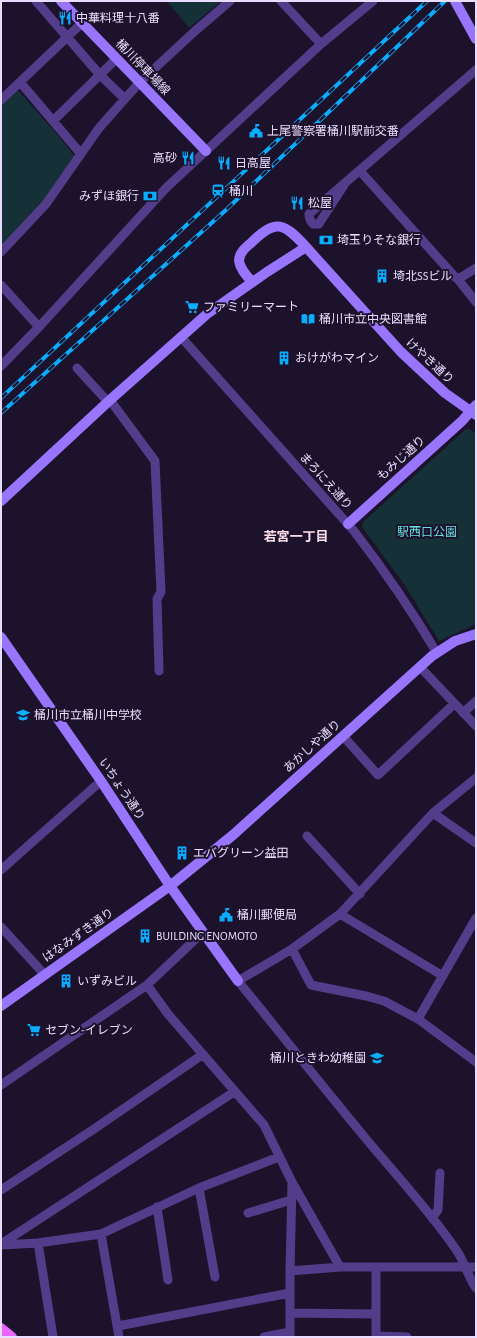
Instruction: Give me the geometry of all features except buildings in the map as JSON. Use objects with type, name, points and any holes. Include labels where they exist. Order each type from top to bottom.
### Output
[{"type":"main road","points":[[1,1328],[12,1337]]},
{"type":"street","points":[[36,1],[100,75],[125,99]]},
{"type":"street","name":"桶川停車場線","points":[[61,1],[206,151]]},
{"type":"street","points":[[1,252],[46,204],[99,128],[139,83],[230,1]]},
{"type":"street","points":[[281,1],[322,44]]},
{"type":"street","points":[[1,366],[39,327],[166,188],[322,44],[373,1]]},
{"type":"street","points":[[459,3],[476,39]]},
{"type":"street","points":[[1,100],[82,23]]},
{"type":"street","points":[[53,121],[116,59]]},
{"type":"street","points":[[344,185],[476,70]]},
{"type":"street","points":[[20,82],[81,154]]},
{"type":"street","points":[[360,171],[457,278],[476,302]]},
{"type":"street","name":"けやき通り","points":[[252,282],[239,261],[242,251],[268,227],[276,226],[295,235],[401,352],[431,381],[474,410]]},
{"type":"street","points":[[1,501],[109,401],[207,314],[252,282],[306,247]]},
{"type":"street","points":[[457,278],[460,278],[476,268]]},
{"type":"street","points":[[1,285],[39,327]]},
{"type":"street","name":"まろにえ通り","points":[[180,338],[348,524],[377,560],[414,615],[437,653]]},
{"type":"street","points":[[76,368],[109,401],[155,461],[161,592],[157,600],[160,671]]},
{"type":"street","name":"もみじ通り","points":[[348,524],[474,410]]},
{"type":"street","name":"あかしや通り","points":[[170,886],[233,835],[437,653],[455,641],[476,634]]},
{"type":"street","name":"いちょう通り","points":[[1,637],[101,781],[170,886],[238,981]]},
{"type":"street","points":[[420,667],[476,726]]},
{"type":"street","points":[[463,713],[476,701]]},
{"type":"street","points":[[343,736],[378,775],[454,704]]},
{"type":"street","points":[[476,778],[433,813],[340,914],[292,949],[238,981],[317,1080],[432,1218],[457,1251],[466,1268],[471,1282],[476,1288]]},
{"type":"street","points":[[1,870],[101,781]]},
{"type":"street","points":[[433,813],[476,843]]},
{"type":"street","points":[[307,836],[360,894]]},
{"type":"street","name":"はなみずき通り","points":[[1,1006],[170,886]]},
{"type":"street","points":[[340,914],[443,976]]},
{"type":"street","points":[[418,1019],[443,976],[472,932],[476,918]]},
{"type":"street","points":[[1,927],[45,975]]},
{"type":"street","points":[[1,1085],[147,984],[203,932]]},
{"type":"street","points":[[292,949],[311,985],[384,1001],[418,1019],[476,1062]]},
{"type":"street","points":[[147,984],[168,1014],[202,1055],[264,1125],[292,1182],[340,1267]]},
{"type":"street","points":[[1,1190],[94,1129],[202,1055]]},
{"type":"street","points":[[1,1244],[234,1092]]},
{"type":"street","points":[[1,1244],[38,1243],[102,1234],[199,1188],[279,1157]]},
{"type":"street","points":[[432,1218],[438,1210],[440,1172]]},
{"type":"street","points":[[264,1337],[290,1335],[292,1182]]},
{"type":"street","points":[[199,1188],[215,1277]]},
{"type":"street","points":[[248,1213],[291,1200]]},
{"type":"street","points":[[157,1207],[168,1280]]},
{"type":"street","points":[[102,1234],[119,1337]]},
{"type":"street","points":[[38,1243],[53,1337]]},
{"type":"street","points":[[290,1271],[340,1267],[476,1267]]},
{"type":"street","points":[[376,1268],[376,1337],[407,1337]]},
{"type":"street","points":[[118,1326],[290,1292]]},
{"type":"street","points":[[290,1313],[376,1314]]},
{"type":"green space","points":[[167,1],[221,1],[189,28]]},
{"type":"green space","points":[[17,89],[75,157],[41,204],[1,248],[1,103]]},
{"type":"green space","name":"駅西口公園","points":[[466,429],[476,433],[476,624],[439,641],[404,584],[362,527],[363,522]]},
{"type":"railway","points":[[1,398],[427,1]]},
{"type":"railway","points":[[1,413],[227,209],[445,1]]},
{"type":"place","name":"中華料理十八番","points":[[65,18]]},
{"type":"place","name":"上尾警察署桶川駅前交番","points":[[256,131]]},
{"type":"place","name":"高砂","points":[[188,158]]},
{"type":"place","name":"日高屋","points":[[224,163]]},
{"type":"place","name":"桶川","points":[[218,191]]},
{"type":"place","name":"みずほ銀行","points":[[150,196]]},
{"type":"place","name":"松屋","points":[[297,203]]},
{"type":"place","name":"埼玉りそな銀行","points":[[326,240]]},
{"type":"place","name":"埼北SSビル","points":[[382,276]]},
{"type":"place","name":"ファミリーマート","points":[[192,307]]},
{"type":"place","name":"桶川市立中央図書館","points":[[308,319]]},
{"type":"place","name":"おけがわマイン","points":[[284,358]]},
{"type":"place","name":"桶川市立桶川中学校","points":[[23,715]]},
{"type":"place","name":"エバグリーン益田","points":[[182,853]]},
{"type":"place","name":"桶川郵便局","points":[[226,915]]},
{"type":"place","name":"BUILDING ENOMOTO","points":[[145,936]]},
{"type":"place","name":"いずみビル","points":[[66,981]]},
{"type":"place","name":"セブン-イレブン","points":[[34,1030]]},
{"type":"place","name":"桶川ときわ幼稚園","points":[[377,1058]]},
{"type":"district","name":"若宮一丁目","points":[[296,537]]}]
